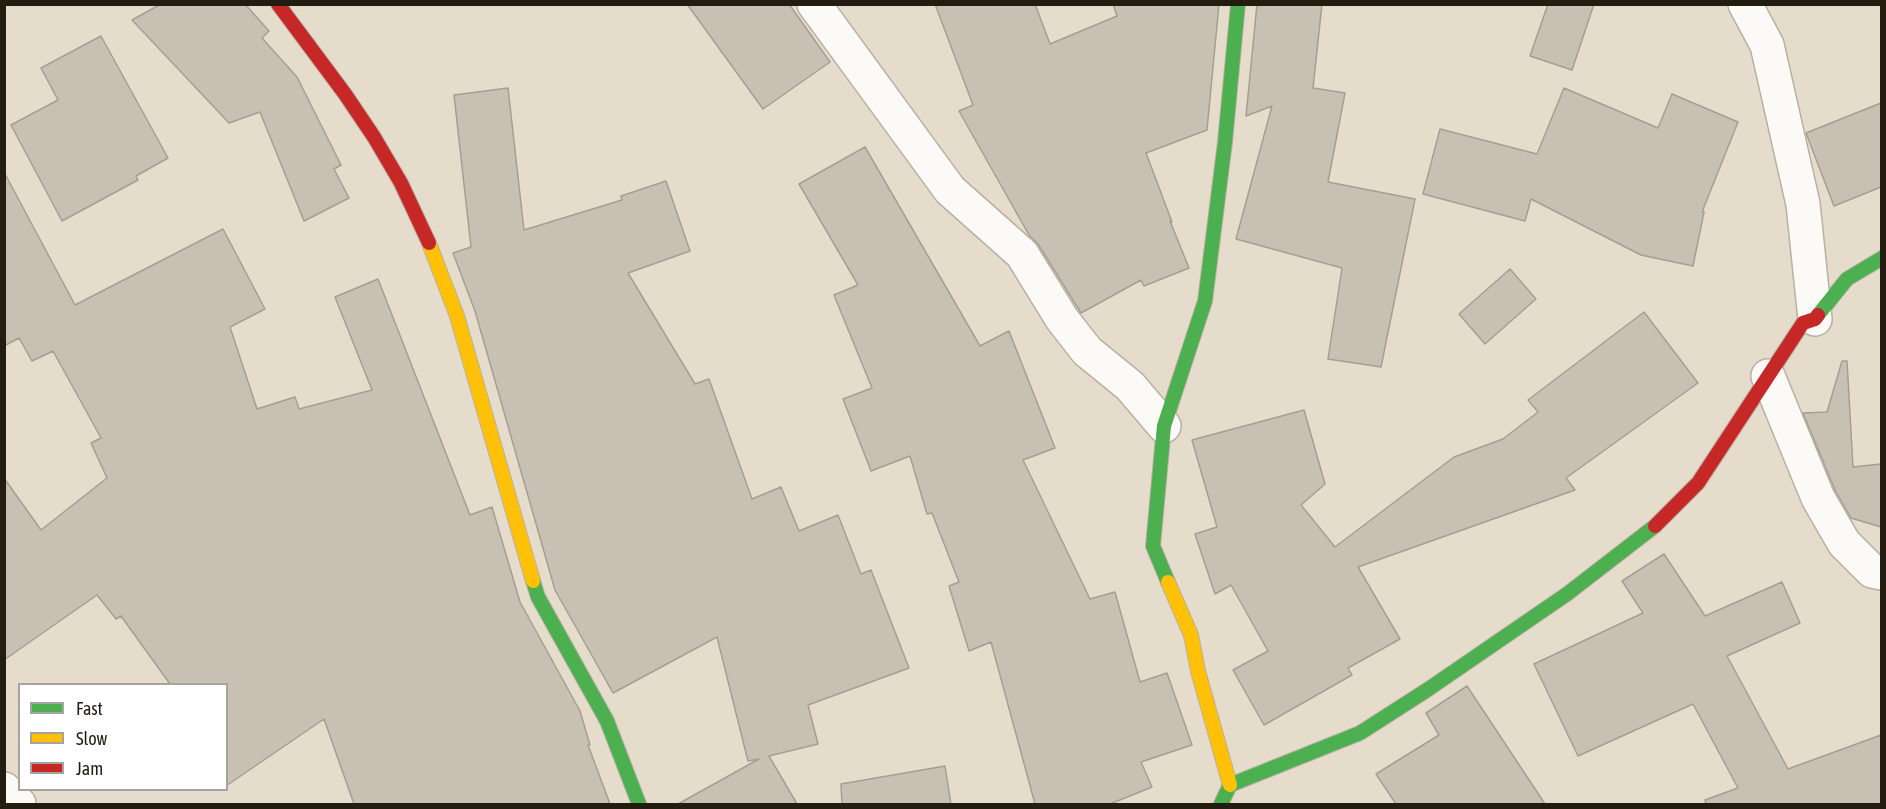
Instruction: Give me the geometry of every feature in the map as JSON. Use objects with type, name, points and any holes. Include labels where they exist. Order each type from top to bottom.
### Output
[{"type":"street","points":[[278,4],[374,137],[401,183],[430,245],[457,316],[538,597],[607,721],[639,804]]},
{"type":"street","points":[[814,4],[950,190],[1022,254],[1062,319],[1087,351],[1130,386],[1164,426]]},
{"type":"street","points":[[1221,804],[1230,785],[1200,682],[1191,635],[1153,546],[1164,426],[1205,301],[1226,142],[1238,4]]},
{"type":"street","points":[[1745,4],[1767,45],[1803,204],[1815,319]]},
{"type":"street","points":[[1230,785],[1360,733],[1427,690],[1619,556],[1651,530],[1698,483],[1803,323],[1815,319],[1846,279],[1881,258]]},
{"type":"street","points":[[1768,376],[1818,498],[1844,543],[1872,571],[1881,573]]},
{"type":"street","points":[[4,789],[19,804]]},
{"type":"building","points":[[161,4],[245,4],[269,31],[262,38],[297,77],[341,165],[334,169],[349,198],[304,221],[260,112],[229,123],[132,20]]},
{"type":"building","points":[[687,4],[789,4],[830,62],[763,109]]},
{"type":"building","points":[[935,4],[1035,4],[1050,44],[1117,16],[1113,4],[1219,4],[1207,130],[1146,153],[1189,268],[1144,286],[1141,280],[1081,313],[1038,244],[1029,235],[959,111],[973,105]]},
{"type":"building","points":[[1257,4],[1322,4],[1313,88],[1345,93],[1328,182],[1415,199],[1381,367],[1328,359],[1342,268],[1236,239],[1272,106],[1246,116]]},
{"type":"building","points":[[1548,4],[1594,4],[1572,70],[1530,56]]},
{"type":"building","points":[[101,36],[168,158],[136,176],[138,180],[62,221],[11,125],[58,100],[41,68]]},
{"type":"building","points":[[508,88],[524,230],[622,200],[621,196],[666,181],[690,251],[628,273],[695,384],[709,379],[752,499],[781,487],[799,531],[838,515],[861,574],[871,570],[909,668],[808,705],[818,744],[769,756],[797,804],[678,804],[759,759],[748,761],[717,637],[613,693],[555,590],[475,311],[453,253],[471,247],[454,95]]},
{"type":"building","points":[[1564,88],[1658,128],[1672,94],[1738,122],[1702,212],[1704,212],[1693,266],[1641,255],[1531,199],[1525,221],[1423,194],[1440,129],[1537,154]]},
{"type":"building","points":[[1881,103],[1881,187],[1834,206],[1806,133]]},
{"type":"building","points":[[865,147],[980,346],[1009,331],[1055,448],[1023,460],[1090,599],[1115,592],[1140,682],[1167,673],[1192,745],[1141,762],[1152,787],[1110,804],[1035,804],[991,642],[969,651],[949,586],[959,582],[932,513],[927,514],[910,456],[871,471],[843,399],[872,388],[834,295],[858,285],[799,184]]},
{"type":"building","points":[[4,172],[75,305],[223,229],[265,309],[230,327],[257,409],[295,397],[299,409],[372,390],[335,297],[378,279],[470,515],[492,507],[520,602],[580,711],[590,745],[588,745],[610,804],[354,804],[324,719],[228,785],[228,683],[169,683],[121,616],[116,619],[97,595],[4,660],[4,478],[41,530],[107,478],[91,443],[101,438],[53,351],[32,361],[19,338],[4,346]]},
{"type":"building","points":[[1510,269],[1536,299],[1485,344],[1459,314]]},
{"type":"building","points":[[1644,312],[1698,383],[1566,478],[1575,490],[1358,567],[1400,639],[1348,668],[1352,675],[1264,725],[1233,670],[1268,651],[1231,585],[1215,594],[1195,534],[1217,527],[1192,440],[1304,410],[1325,484],[1301,505],[1335,547],[1454,457],[1503,439],[1538,412],[1528,400]]},
{"type":"building","points":[[1842,361],[1847,361],[1853,467],[1881,464],[1881,527],[1851,518],[1835,490],[1803,413],[1827,412]]},
{"type":"building","points":[[1664,554],[1705,616],[1782,582],[1800,623],[1727,656],[1788,769],[1881,735],[1881,804],[1706,804],[1705,800],[1738,788],[1693,704],[1578,756],[1534,664],[1643,613],[1622,581]]},
{"type":"building","points":[[1467,686],[1545,804],[1396,804],[1376,774],[1439,735],[1426,713]]},
{"type":"building","points":[[945,766],[951,804],[842,804],[841,784]]},
{"type":"traffic: fast","points":[[1168,582],[1153,546],[1164,426],[1205,301],[1225,142],[1238,4]]},
{"type":"traffic: fast","points":[[1818,315],[1847,279],[1882,258]]},
{"type":"traffic: fast","points":[[1221,804],[1230,785],[1360,733],[1567,594],[1655,526]]},
{"type":"traffic: fast","points":[[533,581],[538,597],[607,721],[639,804]]},
{"type":"traffic: slow","points":[[429,243],[457,316],[533,581]]},
{"type":"traffic: slow","points":[[1168,582],[1191,635],[1198,671],[1230,785]]},
{"type":"traffic: jam","points":[[278,4],[374,137],[401,183],[429,243]]},
{"type":"traffic: jam","points":[[1655,526],[1698,483],[1803,323],[1815,319],[1818,315]]}]
